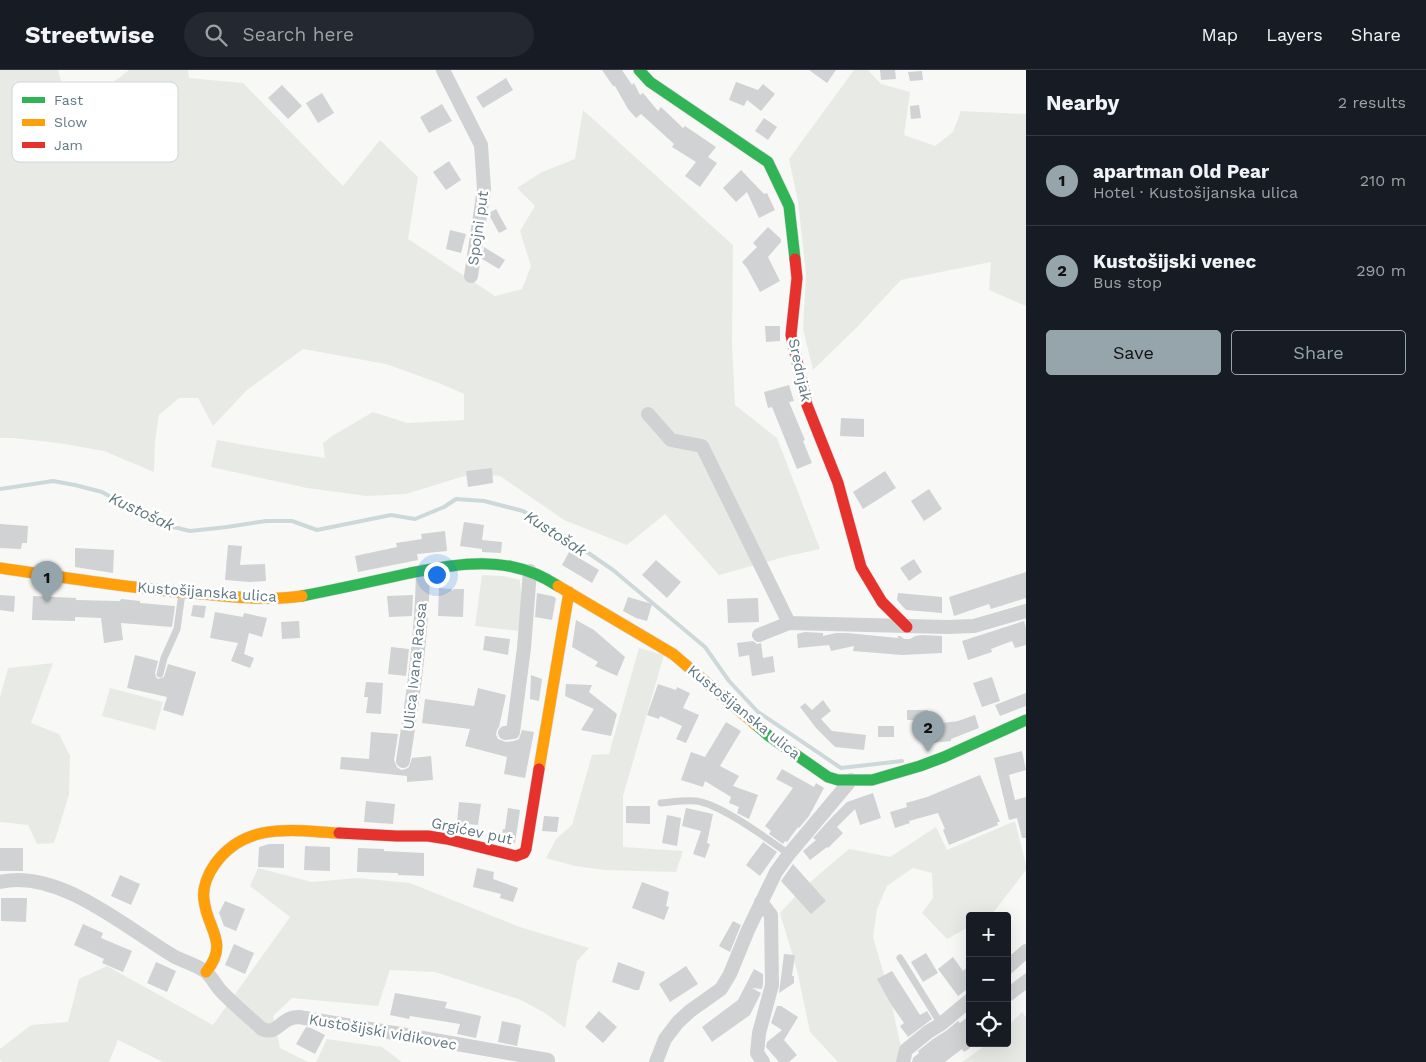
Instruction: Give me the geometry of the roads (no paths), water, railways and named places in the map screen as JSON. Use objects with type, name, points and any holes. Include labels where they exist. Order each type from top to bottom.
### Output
[{"type":"street","name":"Spojni put","points":[[444,70],[481,145],[484,189],[471,276]]},
{"type":"street","name":"Srednjak","points":[[639,70],[650,82],[768,162],[789,206],[797,278],[792,335],[807,406],[838,483],[861,567],[882,602],[908,627]]},
{"type":"street","points":[[648,414],[671,440],[702,446],[789,623]]},
{"type":"street","name":"Kustošijanska ulica","points":[[0,568],[182,593],[282,598],[449,565],[486,563],[513,566],[545,578],[673,654],[769,736],[828,777],[838,780],[872,780],[920,766],[1026,720]]},
{"type":"street","name":"Ulica Ivana Raosa","points":[[403,761],[409,726],[419,634],[423,571]]},
{"type":"street","points":[[505,734],[513,732],[524,648],[530,571]]},
{"type":"street","name":"Grgićev put","points":[[206,972],[216,952],[216,945],[203,896],[207,879],[212,868],[230,848],[251,836],[262,832],[278,830],[428,836],[516,856],[524,853],[569,592]]},
{"type":"street","points":[[760,635],[789,623],[908,627],[974,626],[1026,611]]},
{"type":"street","points":[[656,1062],[665,1039],[678,1022],[721,989],[736,963],[748,930],[776,872],[850,780]]},
{"type":"street","name":"Kustošijski vidikovec","points":[[0,882],[17,879],[51,886],[88,901],[176,957],[206,972],[219,990],[262,1029],[267,1031],[273,1030],[287,1020],[299,1017],[548,1060]]},
{"type":"street","points":[[761,902],[771,915],[772,985],[758,1033],[757,1053],[763,1062]]},
{"type":"street","points":[[1011,964],[1026,951]]},
{"type":"street","points":[[903,1062],[906,1050],[968,1002]]},
{"type":"lane","points":[[160,674],[164,658],[177,629],[182,593]]},
{"type":"lane","points":[[661,803],[696,801],[709,804],[737,819],[790,854]]},
{"type":"lane","points":[[900,958],[941,1024]]},
{"type":"waterway","name":"Kustošak","points":[[0,489],[53,481],[75,485],[102,492],[138,512],[169,526],[190,531],[266,521],[292,521],[317,530],[391,515],[415,519],[444,507],[456,499],[484,501],[523,511],[555,530],[613,570],[705,647],[729,681],[758,712],[841,768],[902,761]]},
{"type":"place","name":"apartman Old Pear","points":[[47,602]]},
{"type":"place","name":"Kustošijski venec","points":[[928,752]]}]
